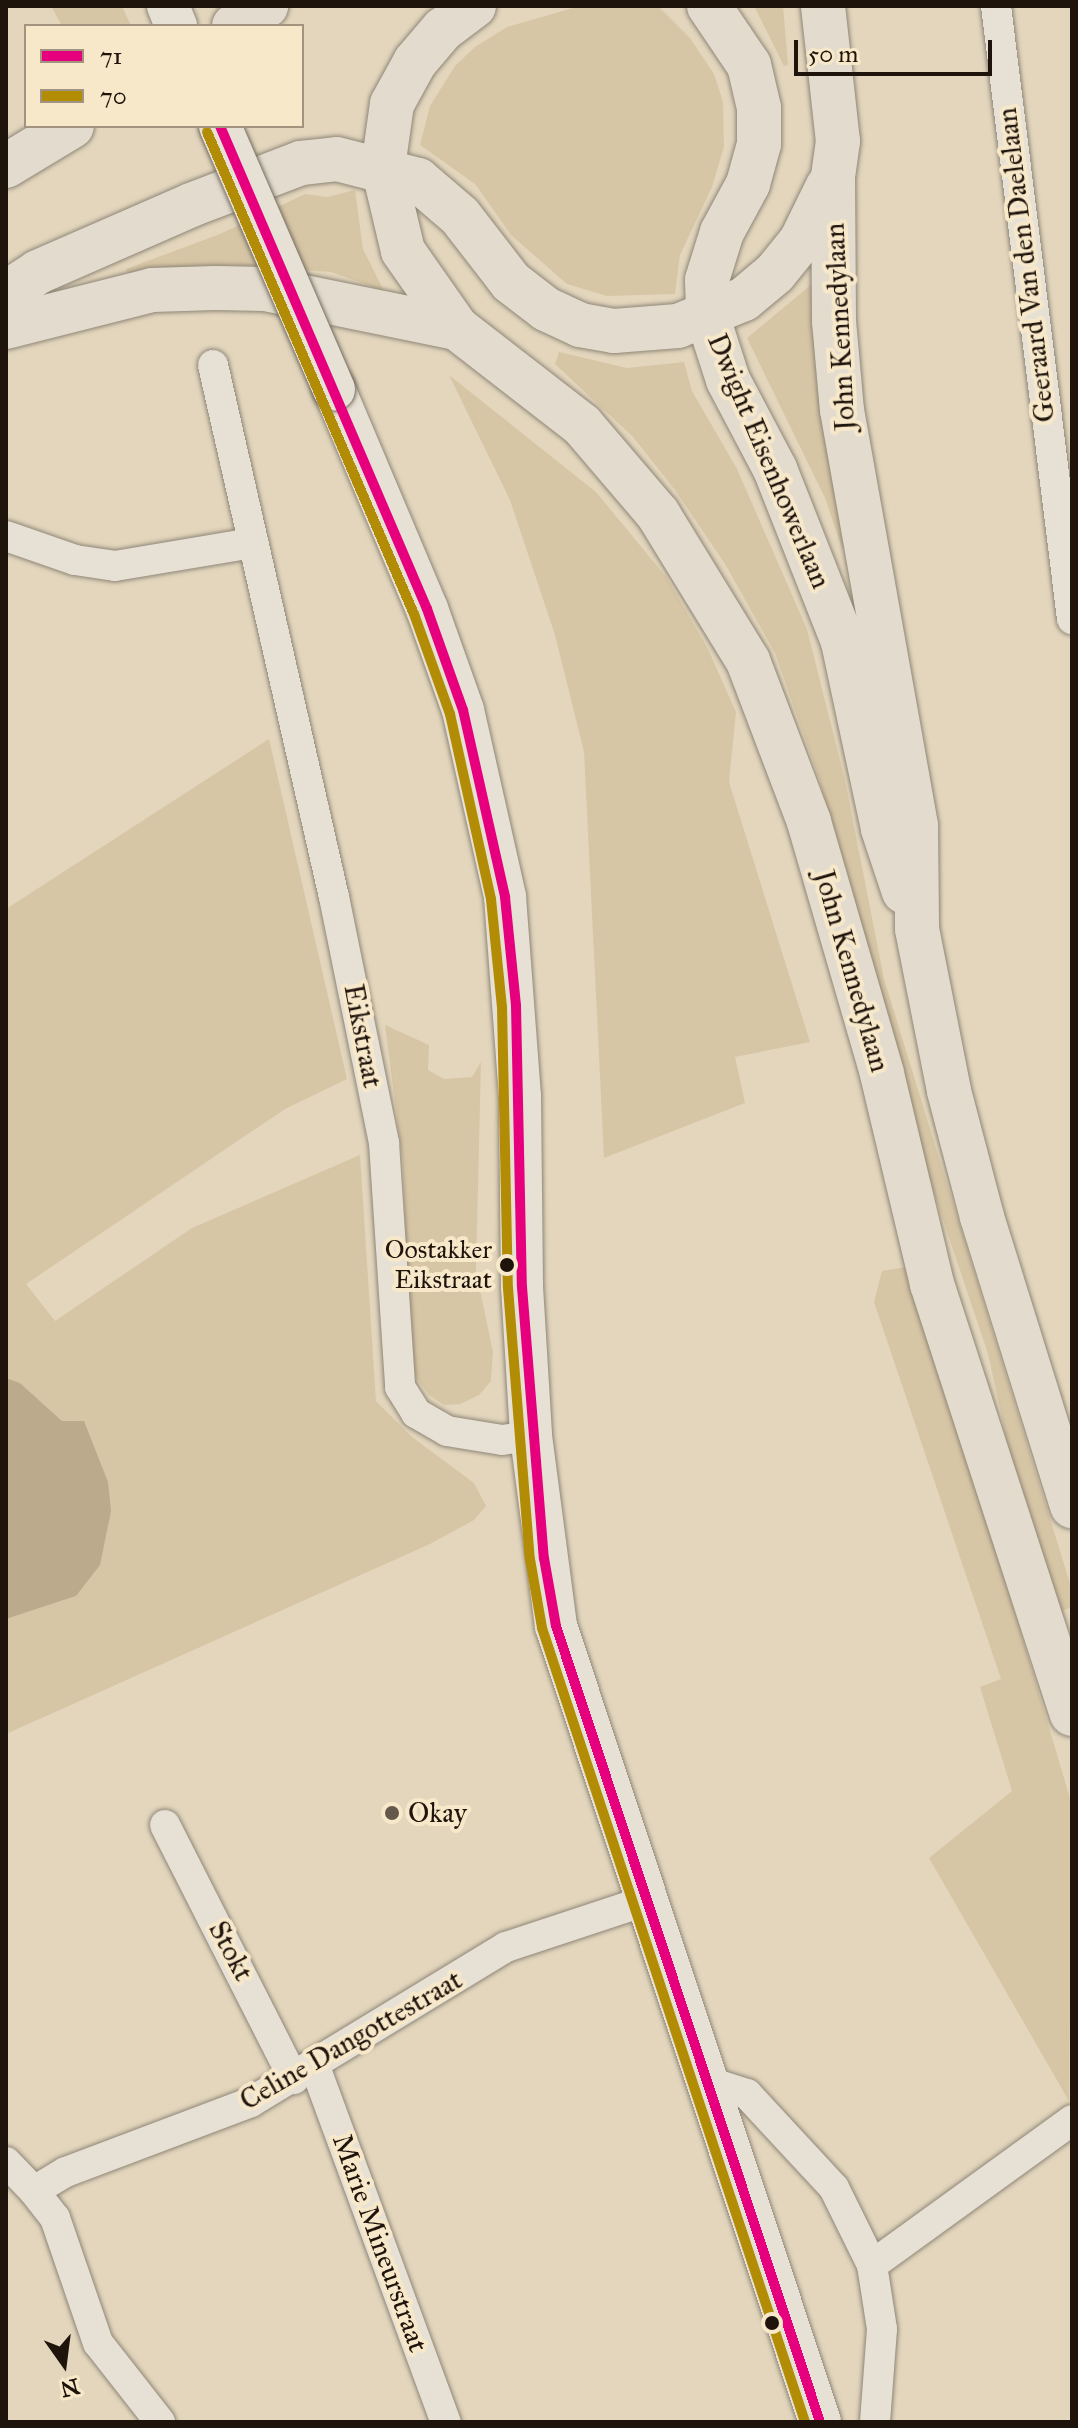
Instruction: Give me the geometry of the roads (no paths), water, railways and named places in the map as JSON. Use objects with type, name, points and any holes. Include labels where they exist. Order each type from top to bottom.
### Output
[{"type":"highway","points":[[237,24],[266,6]]},
{"type":"highway","name":"John Kennedylaan","points":[[474,6],[443,29],[407,76],[392,104],[383,167],[403,251],[457,328],[582,425],[658,514],[748,661],[785,749],[814,836],[882,1074],[932,1284],[1072,1714]]},
{"type":"highway","name":"Dwight Eisenhowerlaan","points":[[709,6],[749,65],[759,108],[759,144],[748,184],[722,232],[707,280],[708,318],[728,380],[775,469],[834,616],[883,829],[917,929]]},
{"type":"highway","name":"John Kennedylaan","points":[[823,6],[836,100],[838,141],[833,177],[834,321],[842,410],[916,826],[917,929],[949,1091],[982,1217],[1072,1506]]},
{"type":"highway","points":[[6,166],[69,128]]},
{"type":"highway","name":"John Kennedylaan","points":[[6,293],[51,266],[301,163],[337,159],[383,167],[418,180],[440,196],[511,282],[546,309],[580,325],[651,330],[708,318],[775,273],[801,241],[833,177]]},
{"type":"highway","name":"John Kennedylaan","points":[[6,327],[152,290],[214,288],[265,289],[457,328]]},
{"type":"street","name":"Geeraard Van den Daelelaan","points":[[996,6],[1072,619]]},
{"type":"street","points":[[221,128],[421,595],[463,710],[505,897],[520,1096],[522,1287],[531,1436],[556,1626],[820,2422]]},
{"type":"street","name":"Eikstraat","points":[[213,365],[384,1143],[400,1387],[416,1413],[447,1431],[502,1440],[531,1436]]},
{"type":"street","points":[[6,536],[75,560],[115,566],[253,543]]},
{"type":"street","name":"Stokt","points":[[165,1825],[304,2071]]},
{"type":"street","name":"Celine Dangottestraat","points":[[34,2191],[66,2172],[251,2102],[506,1947],[648,1900]]},
{"type":"street","name":"Marie Mineurstraat","points":[[304,2071],[446,2422]]},
{"type":"street","points":[[706,2081],[747,2094],[778,2122],[834,2188],[872,2265],[882,2329],[875,2422]]},
{"type":"street","points":[[872,2265],[1072,2120]]},
{"type":"street","points":[[6,2162],[55,2218],[98,2343],[160,2422]]},
{"type":"place","name":"Oostakker Eikstraat","points":[[507,1265]]},
{"type":"place","name":"Okay","points":[[392,1813]]}]
